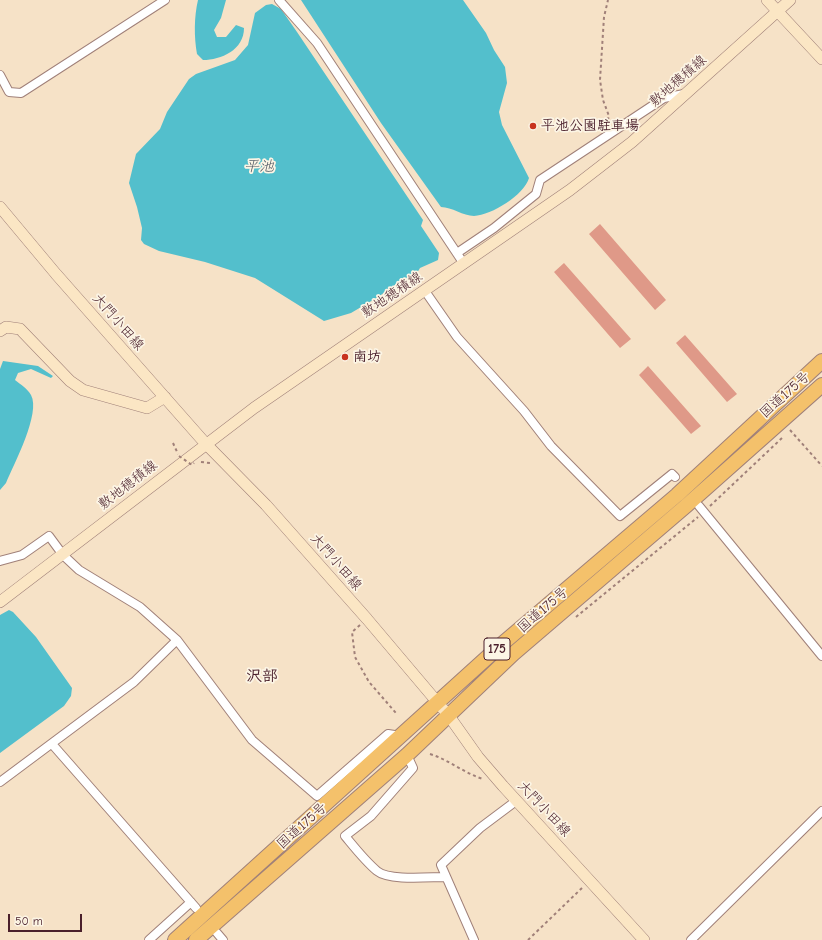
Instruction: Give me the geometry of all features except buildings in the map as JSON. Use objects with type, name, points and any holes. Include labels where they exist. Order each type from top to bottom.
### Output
[{"type":"highway","name":"国道175号","points":[[175,940],[438,702],[677,495],[822,361]]},
{"type":"highway","name":"国道175号","points":[[196,940],[407,755],[513,654],[687,505],[822,385]]},
{"type":"main road","points":[[767,0],[822,59]]},
{"type":"main road","name":"敷地穂積線","points":[[0,602],[205,444],[354,338],[425,291],[576,185],[632,142],[790,0]]},
{"type":"main road","name":"大門小田線","points":[[0,207],[205,444],[266,505],[367,619],[438,702],[478,757],[503,786],[644,940]]},
{"type":"main road","points":[[0,331],[6,327],[20,329],[70,381],[83,390],[147,408],[165,398]]},
{"type":"street","points":[[0,75],[10,92],[21,94],[165,0]]},
{"type":"street","points":[[279,0],[317,43],[464,264]]},
{"type":"street","points":[[457,253],[494,228],[536,194],[540,180],[664,98],[685,94]]},
{"type":"street","points":[[425,291],[457,337],[524,411],[551,446],[620,516],[672,474],[675,478]]},
{"type":"street","points":[[699,506],[822,656]]},
{"type":"street","points":[[0,561],[22,555],[49,536],[63,554],[79,570],[140,607],[177,640],[252,740],[317,796],[388,734],[402,736]]},
{"type":"street","points":[[0,782],[134,682],[177,640]]},
{"type":"street","points":[[52,744],[193,905],[149,940]]},
{"type":"street","points":[[407,755],[413,768],[371,816],[345,836],[378,872],[386,875],[445,877]]},
{"type":"street","points":[[474,940],[441,865],[480,828],[516,800]]},
{"type":"street","points":[[690,940],[822,811]]},
{"type":"street","points":[[217,933],[222,940]]},
{"type":"path","points":[[602,139],[609,116],[603,100],[600,80],[604,17],[608,0]]},
{"type":"path","points":[[790,430],[822,466]]},
{"type":"path","points":[[172,443],[179,456],[192,465],[203,461],[213,464]]},
{"type":"path","points":[[367,619],[352,632],[355,657],[369,682],[396,713]]},
{"type":"path","points":[[430,754],[467,774],[503,786]]},
{"type":"path","points":[[528,940],[590,880]]},
{"type":"water","points":[[198,0],[226,0],[221,18],[214,30],[217,37],[226,37],[236,25],[244,28],[243,36],[236,48],[224,56],[210,60],[203,60],[197,54],[195,27]]},
{"type":"water","points":[[301,0],[463,0],[486,33],[494,50],[505,67],[507,83],[499,112],[502,125],[529,178],[521,191],[498,208],[481,215],[470,216],[449,208],[441,207],[381,123]]},
{"type":"water","name":"平池","points":[[272,4],[281,9],[297,32],[423,220],[421,226],[439,253],[438,260],[420,268],[417,273],[402,280],[378,297],[351,313],[324,321],[255,278],[205,262],[159,251],[144,244],[141,240],[142,228],[137,207],[129,183],[136,154],[160,129],[167,112],[189,79],[196,74],[235,60],[248,45],[255,13],[266,5]]},
{"type":"water","points":[[3,361],[38,366],[53,376],[51,378],[31,369],[18,373],[15,380],[26,388],[31,395],[33,403],[32,414],[30,426],[20,452],[6,483],[0,490],[0,369]]},
{"type":"water","points":[[9,610],[13,612],[36,637],[72,688],[71,696],[64,706],[0,753],[0,615]]},
{"type":"place","name":"平池公園駐車場","points":[[533,126]]},
{"type":"place","name":"南坊","points":[[345,357]]},
{"type":"district","name":"沢部","points":[[262,676]]}]
